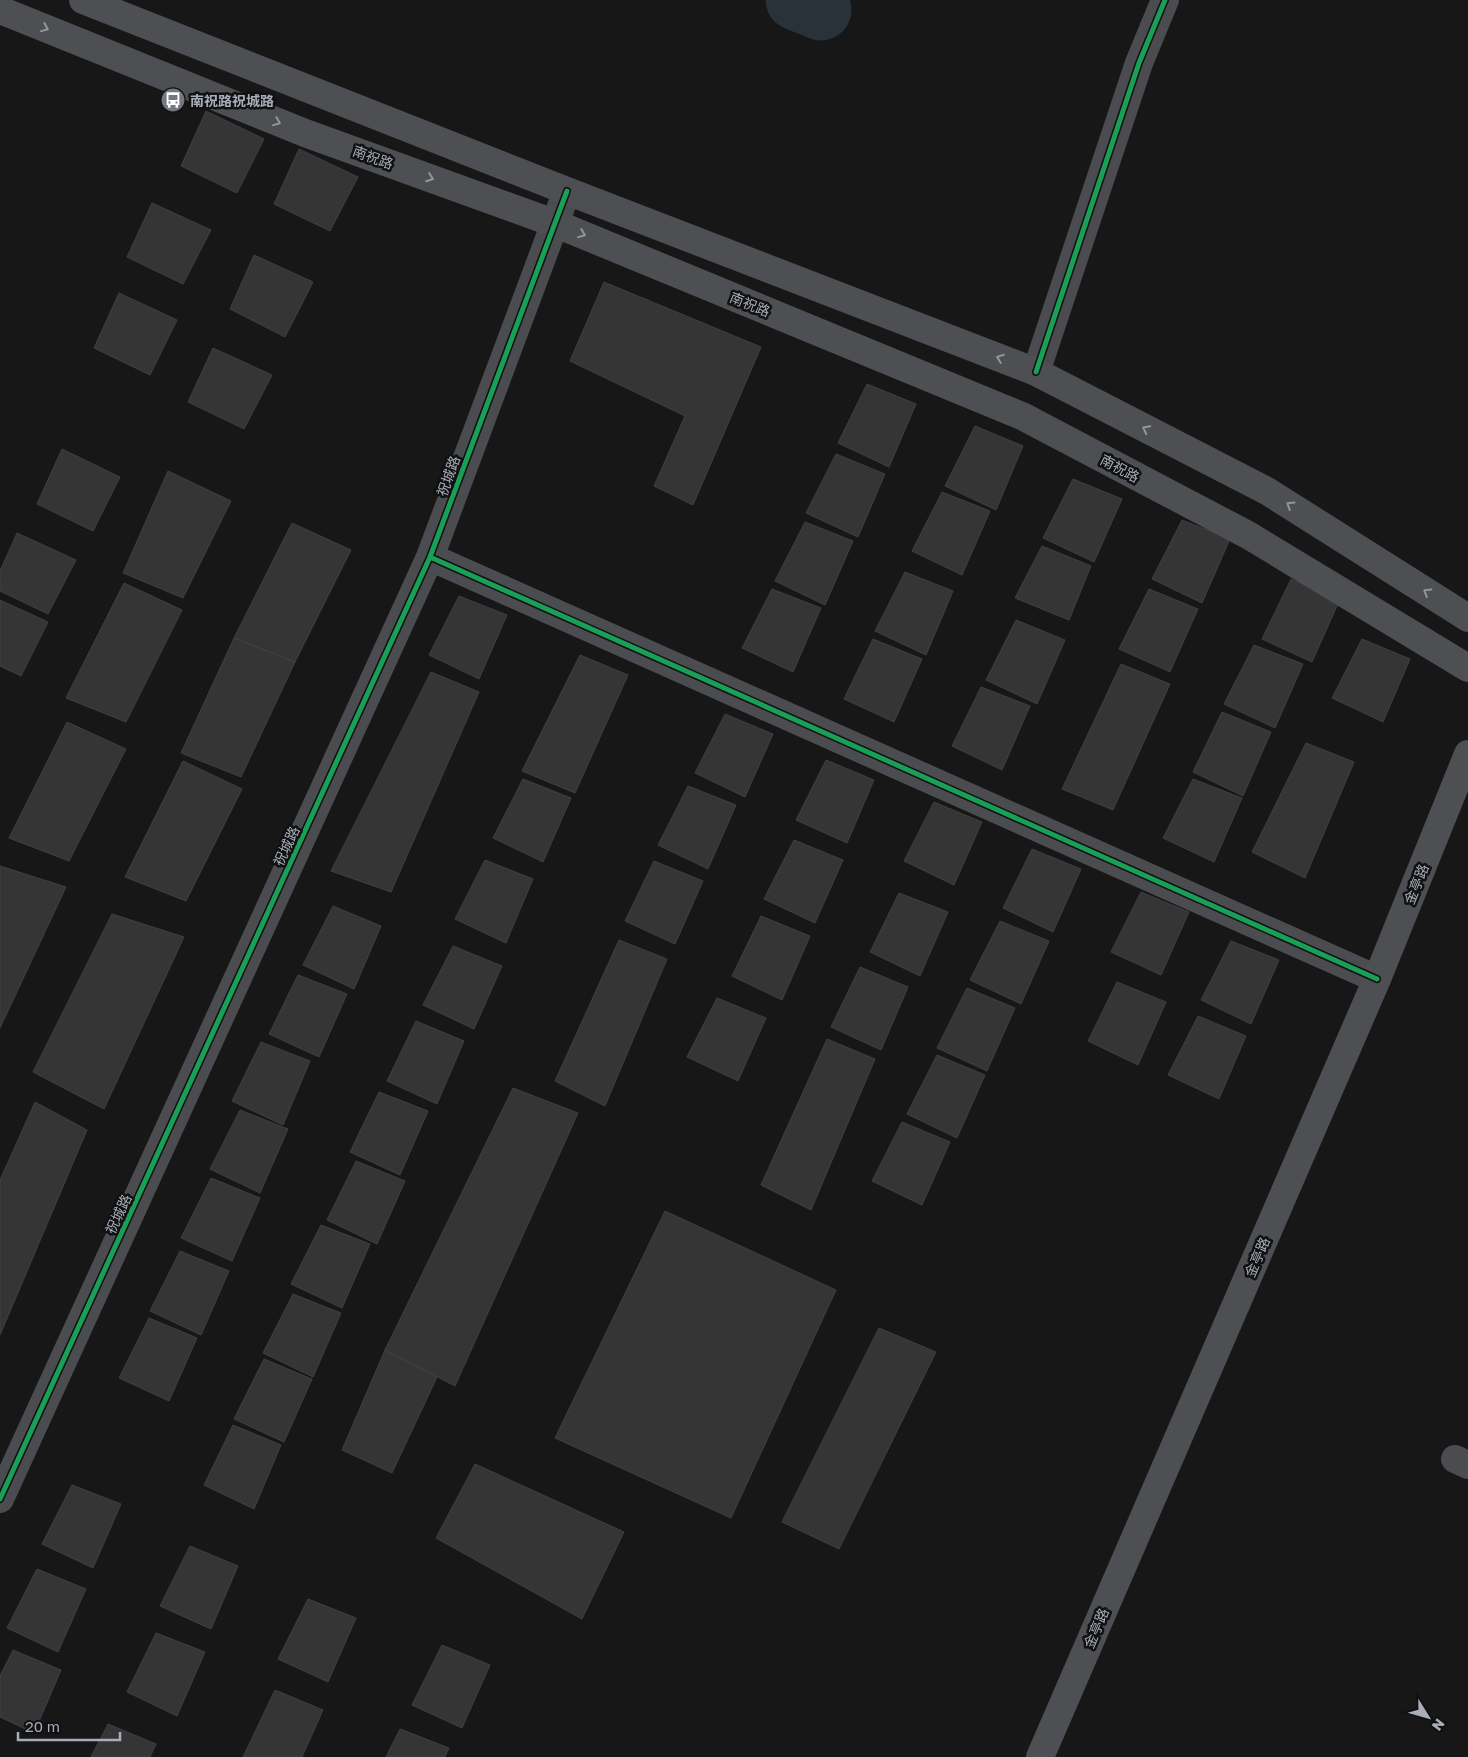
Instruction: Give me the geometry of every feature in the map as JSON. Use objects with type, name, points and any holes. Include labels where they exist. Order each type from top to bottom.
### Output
[{"type":"main road","points":[[83,0],[567,191],[1036,372],[1267,491],[1468,618]]},
{"type":"main road","name":"南祝路","points":[[0,10],[305,133],[554,223],[1022,416],[1248,535],[1468,668]]},
{"type":"main road","name":"金亭路","points":[[1040,1757],[1377,979],[1468,754]]},
{"type":"street","points":[[1036,372],[1139,63],[1165,0]]},
{"type":"street","name":"祝城路","points":[[0,1499],[430,556],[567,191]]},
{"type":"street","points":[[430,556],[1377,979]]},
{"type":"building","points":[[206,111],[264,139],[237,193],[181,166]]},
{"type":"building","points":[[299,149],[358,177],[330,231],[274,204]]},
{"type":"building","points":[[152,203],[211,230],[183,284],[127,257]]},
{"type":"building","points":[[254,255],[313,282],[285,337],[230,309]]},
{"type":"building","points":[[604,282],[761,347],[693,505],[654,486],[685,416],[570,361]]},
{"type":"building","points":[[119,293],[177,320],[150,375],[94,348]]},
{"type":"building","points":[[213,348],[272,375],[244,429],[188,402]]},
{"type":"building","points":[[867,384],[916,404],[889,467],[838,443]]},
{"type":"building","points":[[975,426],[1023,446],[996,510],[945,486]]},
{"type":"building","points":[[62,449],[120,477],[93,531],[37,504]]},
{"type":"building","points":[[836,454],[885,474],[858,537],[806,513]]},
{"type":"building","points":[[168,471],[231,501],[183,598],[123,573]]},
{"type":"building","points":[[1073,479],[1122,499],[1094,562],[1043,538]]},
{"type":"building","points":[[942,492],[990,511],[962,575],[912,551]]},
{"type":"building","points":[[1182,520],[1230,539],[1202,603],[1152,579]]},
{"type":"building","points":[[805,522],[853,541],[825,605],[775,581]]},
{"type":"building","points":[[292,523],[351,550],[295,662],[234,638]]},
{"type":"building","points":[[17,533],[76,560],[48,614],[0,591],[0,571]]},
{"type":"building","points":[[1042,546],[1091,566],[1069,620],[1015,598]]},
{"type":"building","points":[[905,572],[953,591],[926,655],[875,631]]},
{"type":"building","points":[[1291,579],[1340,599],[1312,662],[1262,639]]},
{"type":"building","points":[[124,583],[182,610],[126,722],[66,698]]},
{"type":"building","points":[[772,589],[821,608],[793,672],[742,648]]},
{"type":"building","points":[[1149,589],[1198,609],[1170,672],[1119,649]]},
{"type":"building","points":[[459,596],[507,615],[479,679],[429,655]]},
{"type":"building","points":[[0,600],[48,622],[21,676],[0,666]]},
{"type":"building","points":[[1016,620],[1065,640],[1037,704],[986,680]]},
{"type":"building","points":[[234,638],[295,662],[241,777],[181,753]]},
{"type":"building","points":[[873,639],[922,659],[894,722],[844,699]]},
{"type":"building","points":[[1362,639],[1410,659],[1383,722],[1332,698]]},
{"type":"building","points":[[1254,645],[1303,664],[1275,728],[1224,704]]},
{"type":"building","points":[[580,655],[628,675],[575,793],[522,771]]},
{"type":"building","points":[[1121,664],[1170,684],[1113,810],[1062,789]]},
{"type":"building","points":[[431,672],[479,692],[391,892],[331,871]]},
{"type":"building","points":[[981,687],[1030,706],[1002,770],[952,746]]},
{"type":"building","points":[[1222,712],[1271,732],[1243,796],[1193,772]]},
{"type":"building","points":[[725,714],[773,734],[745,797],[695,773]]},
{"type":"building","points":[[67,722],[126,749],[69,861],[9,838]]},
{"type":"building","points":[[1306,743],[1354,762],[1305,878],[1252,852]]},
{"type":"building","points":[[826,760],[874,780],[847,843],[796,820]]},
{"type":"building","points":[[183,761],[242,789],[186,901],[125,877]]},
{"type":"building","points":[[523,779],[571,798],[543,862],[493,838]]},
{"type":"building","points":[[1193,779],[1242,798],[1214,862],[1163,838]]},
{"type":"building","points":[[688,786],[736,805],[708,869],[658,845]]},
{"type":"building","points":[[934,802],[982,822],[954,885],[904,861]]},
{"type":"building","points":[[794,840],[843,860],[815,923],[764,899]]},
{"type":"building","points":[[1032,849],[1081,869],[1053,932],[1003,908]]},
{"type":"building","points":[[485,860],[533,879],[506,943],[455,919]]},
{"type":"building","points":[[654,861],[703,881],[675,944],[625,921]]},
{"type":"building","points":[[0,866],[66,887],[0,1028]]},
{"type":"building","points":[[1141,892],[1189,912],[1161,975],[1111,952]]},
{"type":"building","points":[[899,893],[948,912],[920,976],[870,952]]},
{"type":"building","points":[[333,906],[381,926],[354,989],[303,965]]},
{"type":"building","points":[[112,914],[184,937],[104,1109],[33,1072]]},
{"type":"building","points":[[761,916],[810,936],[782,1000],[732,976]]},
{"type":"building","points":[[1000,921],[1049,941],[1021,1004],[970,980]]},
{"type":"building","points":[[619,940],[667,959],[605,1106],[555,1081]]},
{"type":"building","points":[[1231,941],[1279,960],[1251,1024],[1201,1000]]},
{"type":"building","points":[[453,946],[502,966],[474,1029],[423,1005]]},
{"type":"building","points":[[860,967],[908,987],[881,1050],[831,1027]]},
{"type":"building","points":[[298,975],[347,994],[319,1057],[269,1034]]},
{"type":"building","points":[[1117,982],[1166,1002],[1138,1065],[1088,1041]]},
{"type":"building","points":[[967,988],[1015,1008],[987,1071],[937,1048]]},
{"type":"building","points":[[717,998],[766,1018],[738,1081],[687,1057]]},
{"type":"building","points":[[1198,1016],[1246,1036],[1219,1099],[1168,1075]]},
{"type":"building","points":[[416,1021],[464,1041],[437,1104],[387,1081]]},
{"type":"building","points":[[827,1039],[875,1059],[811,1210],[761,1185]]},
{"type":"building","points":[[261,1042],[310,1061],[283,1125],[232,1101]]},
{"type":"building","points":[[937,1055],[985,1075],[957,1138],[907,1114]]},
{"type":"building","points":[[513,1088],[578,1113],[455,1386],[385,1350]]},
{"type":"building","points":[[379,1092],[428,1111],[400,1175],[350,1152]]},
{"type":"building","points":[[35,1102],[87,1130],[0,1335],[0,1180]]},
{"type":"building","points":[[240,1110],[288,1129],[260,1193],[210,1169]]},
{"type":"building","points":[[902,1122],[950,1142],[922,1205],[872,1181]]},
{"type":"building","points":[[356,1161],[405,1181],[377,1244],[327,1220]]},
{"type":"building","points":[[211,1178],[260,1198],[232,1261],[181,1238]]},
{"type":"building","points":[[665,1211],[836,1290],[731,1518],[555,1438]]},
{"type":"building","points":[[321,1225],[370,1244],[342,1308],[291,1284]]},
{"type":"building","points":[[180,1251],[229,1271],[201,1335],[150,1311]]},
{"type":"building","points":[[293,1294],[341,1313],[313,1377],[263,1353]]},
{"type":"building","points":[[149,1318],[197,1338],[169,1401],[119,1378]]},
{"type":"building","points":[[879,1328],[936,1352],[839,1549],[782,1522]]},
{"type":"building","points":[[385,1350],[437,1377],[392,1473],[342,1450]]},
{"type":"building","points":[[264,1359],[312,1379],[284,1442],[234,1419]]},
{"type":"building","points":[[233,1425],[281,1445],[254,1509],[204,1485]]},
{"type":"building","points":[[475,1464],[624,1532],[582,1619],[436,1538]]},
{"type":"building","points":[[72,1485],[121,1504],[93,1568],[42,1544]]},
{"type":"building","points":[[190,1546],[238,1566],[211,1629],[160,1606]]},
{"type":"building","points":[[37,1569],[86,1589],[58,1652],[7,1628]]},
{"type":"building","points":[[308,1599],[356,1618],[328,1682],[278,1659]]},
{"type":"building","points":[[156,1633],[205,1652],[177,1716],[127,1692]]},
{"type":"building","points":[[442,1645],[490,1665],[462,1728],[412,1705]]},
{"type":"building","points":[[13,1650],[61,1670],[34,1733],[0,1717],[0,1676]]},
{"type":"building","points":[[275,1690],[323,1710],[302,1757],[243,1757]]},
{"type":"building","points":[[108,1724],[156,1744],[150,1757],[91,1757]]},
{"type":"building","points":[[400,1729],[449,1748],[445,1757],[386,1757]]},
{"type":"waterway","points":[[796,0],[821,10]]},
{"type":"cycle path","points":[[1036,372],[1139,63],[1165,0]]},
{"type":"cycle path","points":[[0,1499],[430,557],[567,191]]},
{"type":"cycle path","points":[[430,557],[1377,979]]},
{"type":"place","name":"南祝路祝城路","points":[[173,100]]}]
